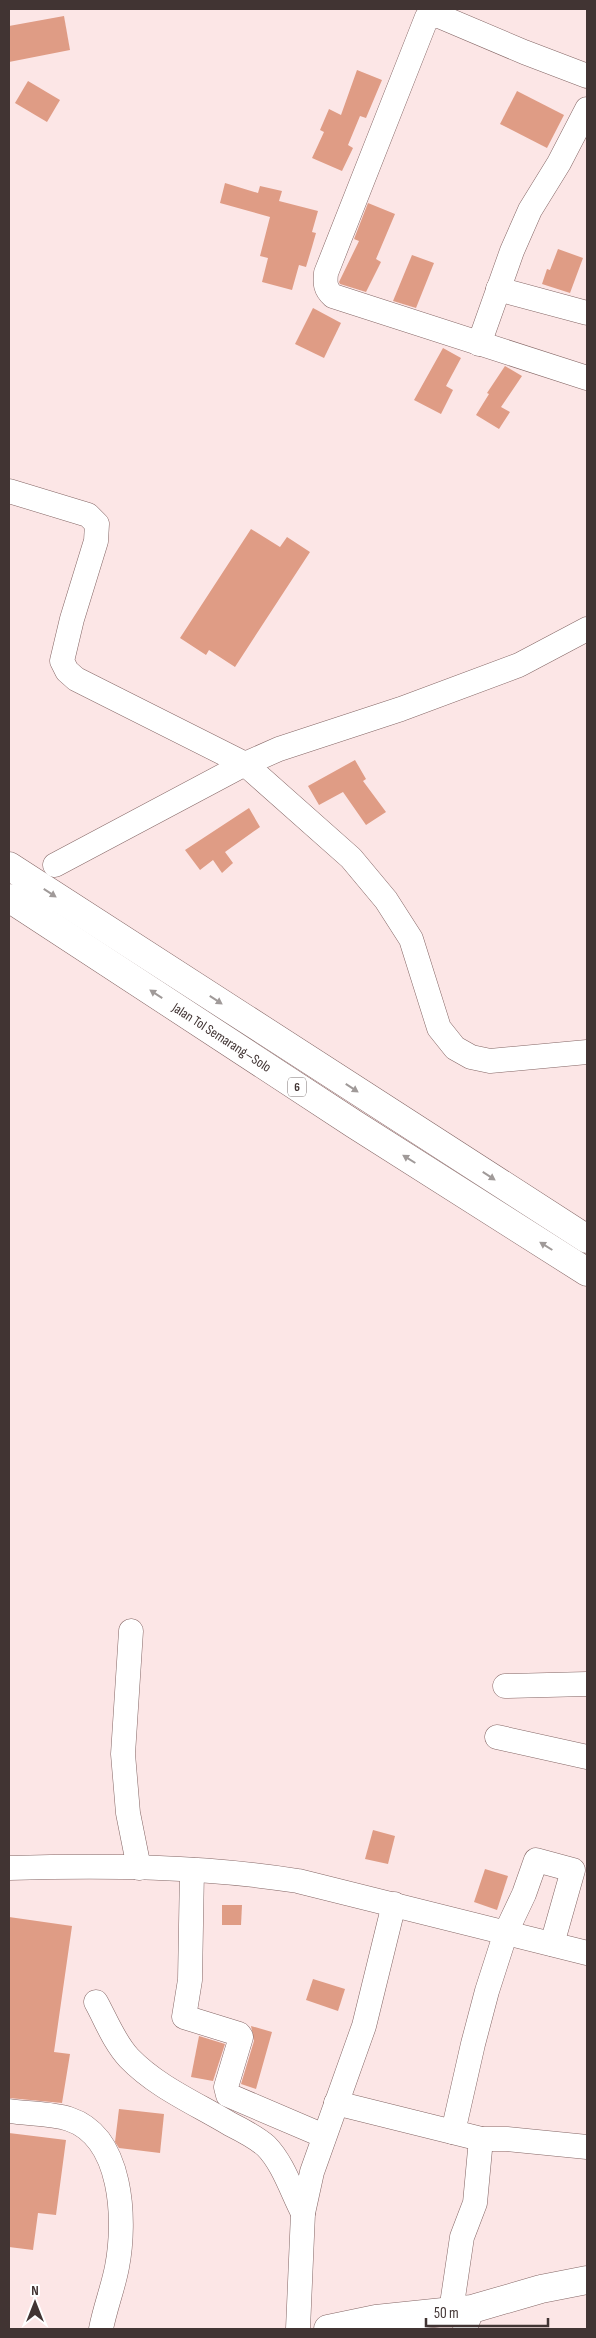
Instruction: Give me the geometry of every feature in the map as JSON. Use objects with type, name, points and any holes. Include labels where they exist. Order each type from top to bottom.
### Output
[{"type":"main road","name":"Jalan Tol Semarang–Solo","points":[[9,866],[587,1239]]},
{"type":"main road","name":"Jalan Tol Semarang–Solo","points":[[9,898],[354,1124],[587,1272]]},
{"type":"main road","points":[[328,2329],[376,2319],[463,2316],[541,2289],[587,2280]]},
{"type":"street","points":[[587,76],[439,16],[427,17],[326,273],[325,283],[328,292],[333,296],[587,378]]},
{"type":"street","points":[[478,344],[512,251],[530,210],[559,163],[587,109]]},
{"type":"street","points":[[498,288],[587,312]]},
{"type":"street","points":[[9,491],[88,515],[97,524],[96,542],[72,619],[62,661],[67,670],[76,679],[245,764],[351,858],[386,900],[411,939],[439,1028],[455,1048],[471,1058],[490,1061],[587,1052]]},
{"type":"street","points":[[55,865],[245,764],[279,750],[401,709],[519,665],[587,629]]},
{"type":"street","points":[[131,1631],[123,1754],[128,1813],[139,1868]]},
{"type":"street","points":[[505,1686],[587,1684]]},
{"type":"street","points":[[497,1737],[587,1757]]},
{"type":"street","points":[[453,2132],[472,2044],[506,1932],[524,1894],[536,1860],[573,1870],[552,1944]]},
{"type":"street","points":[[9,1868],[139,1868],[260,1875],[298,1881],[587,1952]]},
{"type":"street","points":[[192,1870],[190,1980],[184,2018],[241,2036],[226,2087],[228,2095],[324,2136]]},
{"type":"street","points":[[298,2329],[302,2213],[312,2172],[364,2026],[394,1904]]},
{"type":"street","points":[[96,2002],[116,2040],[128,2057],[148,2075],[176,2094],[266,2146],[277,2161],[302,2213]]},
{"type":"street","points":[[336,2103],[481,2140],[507,2140],[587,2147]]},
{"type":"street","points":[[9,2111],[69,2119],[93,2132],[107,2153],[122,2210],[117,2267],[101,2329]]},
{"type":"street","points":[[463,2316],[462,2238],[478,2190],[481,2140]]},
{"type":"building","points":[[64,16],[70,50],[9,62],[9,26]]},
{"type":"building","points":[[357,70],[382,80],[366,118],[360,116],[348,145],[353,148],[342,171],[312,158],[324,132],[320,130],[329,109],[341,115]]},
{"type":"building","points":[[28,81],[60,100],[47,122],[15,103]]},
{"type":"building","points":[[517,91],[564,115],[547,148],[500,124]]},
{"type":"building","points":[[225,183],[258,193],[260,186],[282,191],[279,201],[318,211],[312,232],[316,233],[306,267],[299,265],[292,290],[262,282],[268,258],[260,256],[270,217],[220,203]]},
{"type":"building","points":[[368,203],[395,214],[376,259],[381,262],[366,292],[340,284],[339,282],[359,241],[354,239]]},
{"type":"building","points":[[558,249],[583,258],[570,293],[542,284],[547,269],[550,270]]},
{"type":"building","points":[[412,255],[434,263],[416,308],[393,301]]},
{"type":"building","points":[[313,308],[341,323],[324,358],[295,344]]},
{"type":"building","points":[[443,348],[461,358],[446,386],[453,390],[441,414],[414,400]]},
{"type":"building","points":[[505,366],[522,376],[501,407],[510,412],[499,429],[476,415],[489,394],[487,393]]},
{"type":"building","points":[[251,529],[280,547],[287,537],[310,552],[235,667],[209,650],[206,655],[180,638]]},
{"type":"building","points":[[355,760],[366,779],[363,781],[386,812],[366,825],[343,792],[319,805],[308,786]]},
{"type":"building","points":[[249,808],[260,827],[225,852],[233,863],[222,873],[213,860],[200,870],[185,850]]},
{"type":"building","points":[[373,1830],[395,1836],[388,1864],[365,1859]]},
{"type":"building","points":[[485,1869],[508,1876],[497,1910],[474,1902]]},
{"type":"building","points":[[222,1905],[242,1905],[241,1925],[222,1925]]},
{"type":"building","points":[[9,1917],[72,1926],[54,2052],[70,2054],[62,2103],[9,2098]]},
{"type":"building","points":[[313,1979],[345,1989],[338,2011],[306,2000]]},
{"type":"building","points":[[251,2026],[272,2032],[256,2089],[241,2084],[254,2041]]},
{"type":"building","points":[[199,2036],[225,2044],[213,2081],[191,2077]]},
{"type":"building","points":[[119,2109],[164,2114],[160,2153],[119,2148],[115,2142]]},
{"type":"building","points":[[9,2133],[66,2140],[56,2215],[38,2213],[33,2250],[9,2247]]}]
